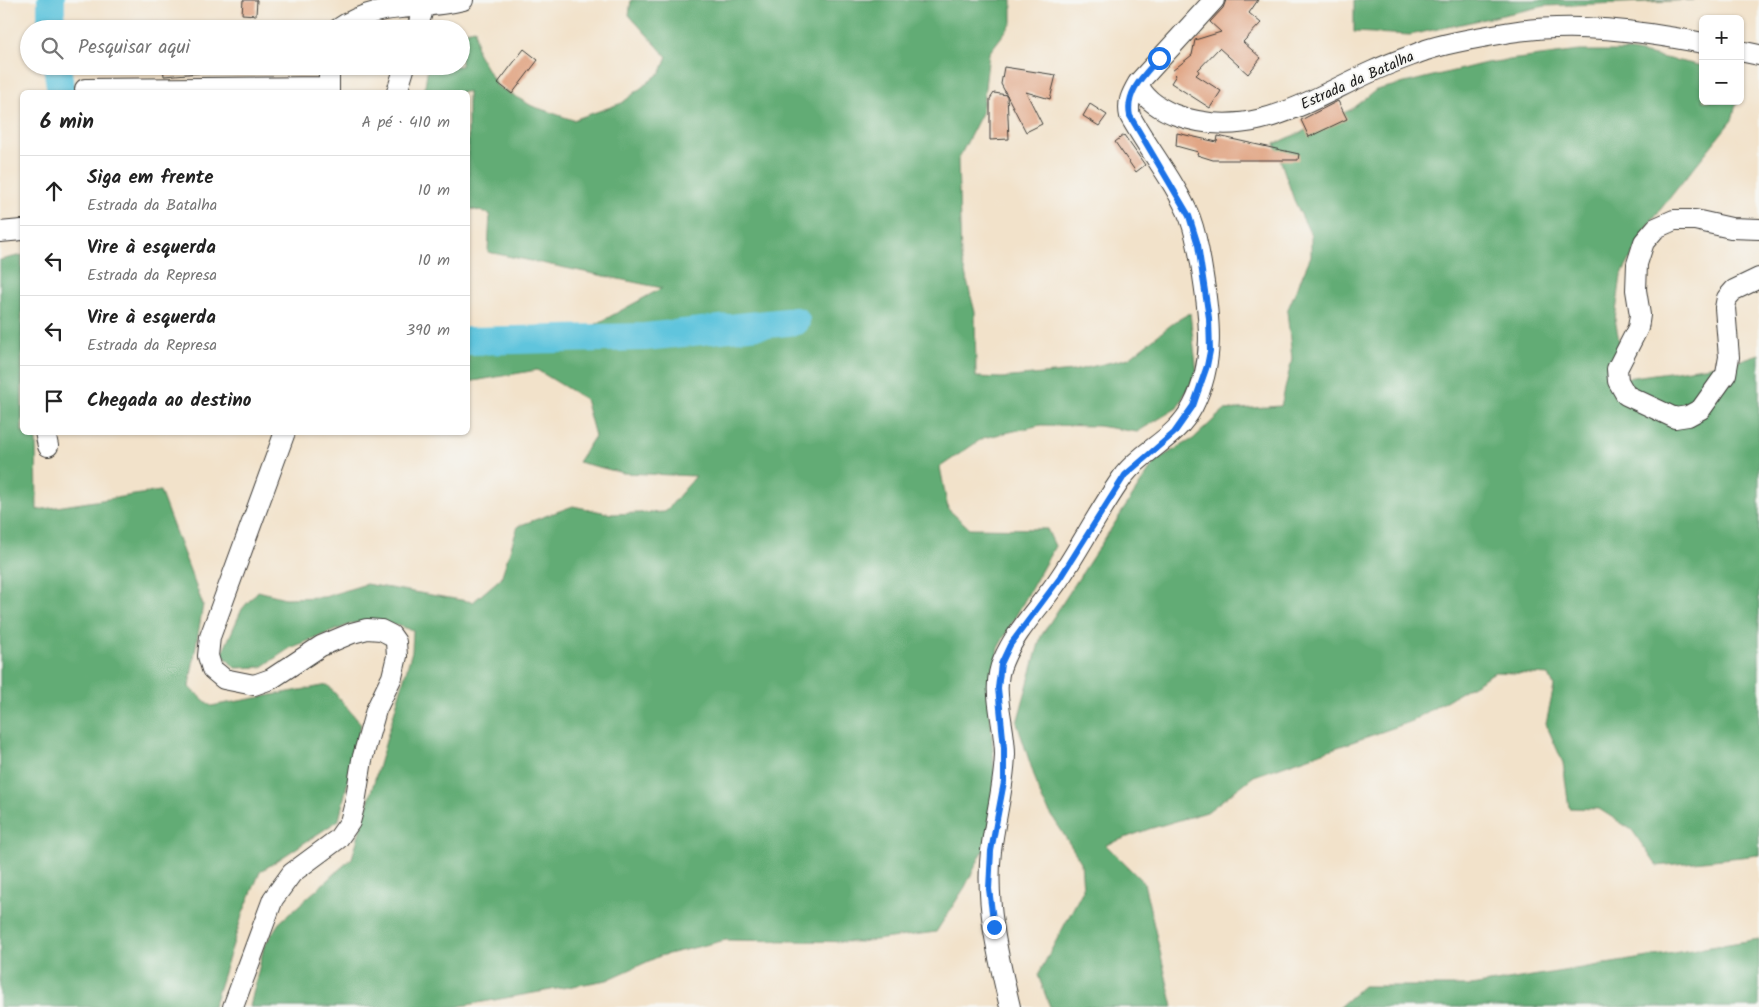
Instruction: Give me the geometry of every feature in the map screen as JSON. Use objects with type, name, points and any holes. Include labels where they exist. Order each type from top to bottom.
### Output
[{"type":"street","points":[[346,20],[350,15],[364,8],[395,0],[463,0]]},
{"type":"street","points":[[1010,1007],[994,927],[989,889],[991,851],[1004,782],[1004,748],[998,688],[1001,664],[1010,645],[1060,578],[1125,475],[1174,433],[1193,406],[1207,366],[1210,351],[1206,300],[1198,245],[1189,216],[1130,116],[1128,107],[1130,96],[1138,83],[1214,0]]},
{"type":"street","points":[[420,20],[425,1]]},
{"type":"street","name":"Estrada da Batalha","points":[[1138,83],[1140,92],[1165,111],[1185,118],[1228,125],[1258,122],[1305,104],[1374,71],[1429,49],[1512,32],[1600,27],[1699,42]]},
{"type":"street","points":[[1744,52],[1759,55]]},
{"type":"street","points":[[86,88],[329,90],[329,75]]},
{"type":"street","points":[[397,90],[402,75]]},
{"type":"street","points":[[1759,229],[1731,228],[1695,220],[1674,220],[1656,228],[1644,242],[1638,264],[1636,290],[1640,315],[1638,328],[1617,369],[1618,381],[1626,395],[1675,418],[1688,416],[1701,409],[1726,374],[1729,357],[1725,308],[1727,298],[1734,290],[1759,278]]},
{"type":"street","points":[[0,232],[20,230]]},
{"type":"street","points":[[233,1007],[273,899],[292,873],[338,839],[350,822],[362,760],[376,710],[392,677],[397,656],[396,642],[391,635],[381,630],[367,630],[321,646],[270,679],[254,685],[224,679],[212,669],[208,656],[210,637],[284,435]]},
{"type":"green space","points":[[631,0],[1012,0],[1012,23],[989,53],[982,113],[958,160],[961,258],[975,312],[976,377],[1002,378],[1073,371],[1129,358],[1176,321],[1190,313],[1197,373],[1177,408],[1137,432],[1098,426],[1041,425],[983,438],[940,467],[948,509],[969,528],[1047,529],[1055,546],[998,648],[990,707],[997,810],[987,843],[965,887],[936,932],[860,942],[726,940],[660,956],[607,980],[455,1007],[250,1007],[264,946],[279,923],[352,858],[412,651],[413,630],[380,621],[354,623],[290,648],[262,667],[235,668],[222,654],[242,609],[258,591],[285,598],[324,597],[366,584],[473,602],[501,578],[518,526],[573,506],[612,514],[665,512],[696,476],[623,473],[578,462],[595,436],[585,399],[537,370],[470,382],[470,348],[549,350],[662,288],[488,252],[490,214],[470,209],[470,90],[424,90],[427,75],[470,75],[470,30],[475,29],[477,52],[497,86],[532,106],[573,120],[622,103],[661,72],[667,57],[629,15]]},
{"type":"green space","points":[[1354,0],[1694,0],[1545,6],[1410,35],[1354,32]]},
{"type":"green space","points":[[1579,51],[1631,51],[1699,65],[1699,105],[1736,105],[1732,120],[1652,220],[1621,276],[1615,319],[1626,378],[1732,363],[1759,354],[1759,855],[1657,866],[1632,830],[1599,809],[1569,808],[1563,763],[1546,724],[1554,686],[1549,675],[1495,672],[1410,722],[1254,776],[1207,812],[1149,829],[1106,845],[1144,883],[1173,1007],[1050,1007],[1038,975],[1083,890],[1081,862],[1042,800],[1017,723],[1041,636],[1156,460],[1193,439],[1224,410],[1281,406],[1292,359],[1287,311],[1311,256],[1311,235],[1294,200],[1275,144],[1350,110],[1376,90],[1486,63]]},
{"type":"green space","points":[[20,255],[20,435],[36,435],[37,510],[160,491],[203,605],[189,687],[211,706],[328,685],[361,724],[339,820],[260,872],[243,913],[213,1007],[0,1007],[0,260]]},
{"type":"green space","points":[[1759,939],[1759,1007],[1339,1007],[1363,986],[1471,986]]},
{"type":"building","points":[[243,0],[257,0],[256,15],[242,14]]},
{"type":"building","points":[[1226,0],[1258,0],[1249,13],[1261,23],[1243,42],[1261,58],[1248,74],[1219,48],[1198,70],[1199,72],[1196,75],[1221,91],[1210,108],[1171,83],[1176,75],[1172,71],[1192,55],[1195,40],[1221,32],[1210,22],[1223,8]]},
{"type":"building","points":[[524,49],[538,60],[512,94],[498,83]]},
{"type":"building","points":[[1004,67],[1056,75],[1050,99],[1026,92],[1042,124],[1026,132],[1001,84]]},
{"type":"building","points":[[994,93],[1007,95],[1009,139],[990,140],[990,99]]},
{"type":"building","points":[[1338,101],[1347,119],[1309,137],[1301,120]]},
{"type":"building","points":[[1090,104],[1107,115],[1099,126],[1083,116]]},
{"type":"building","points":[[1177,133],[1217,142],[1218,136],[1299,154],[1298,160],[1213,160],[1197,155],[1198,152],[1176,146]]},
{"type":"building","points":[[1124,135],[1145,165],[1136,172],[1115,142]]},
{"type":"waterway","points":[[51,0],[51,20]]},
{"type":"waterway","points":[[58,75],[61,90]]},
{"type":"waterway","points":[[470,341],[645,337],[796,321]]},
{"type":"route","points":[[994,927],[989,889],[991,851],[1004,782],[1004,748],[998,688],[1001,664],[1010,645],[1060,578],[1125,475],[1174,433],[1193,406],[1207,366],[1210,351],[1209,318],[1198,245],[1189,216],[1159,162],[1137,129],[1130,116],[1128,107],[1130,96],[1138,83],[1159,58]]}]
